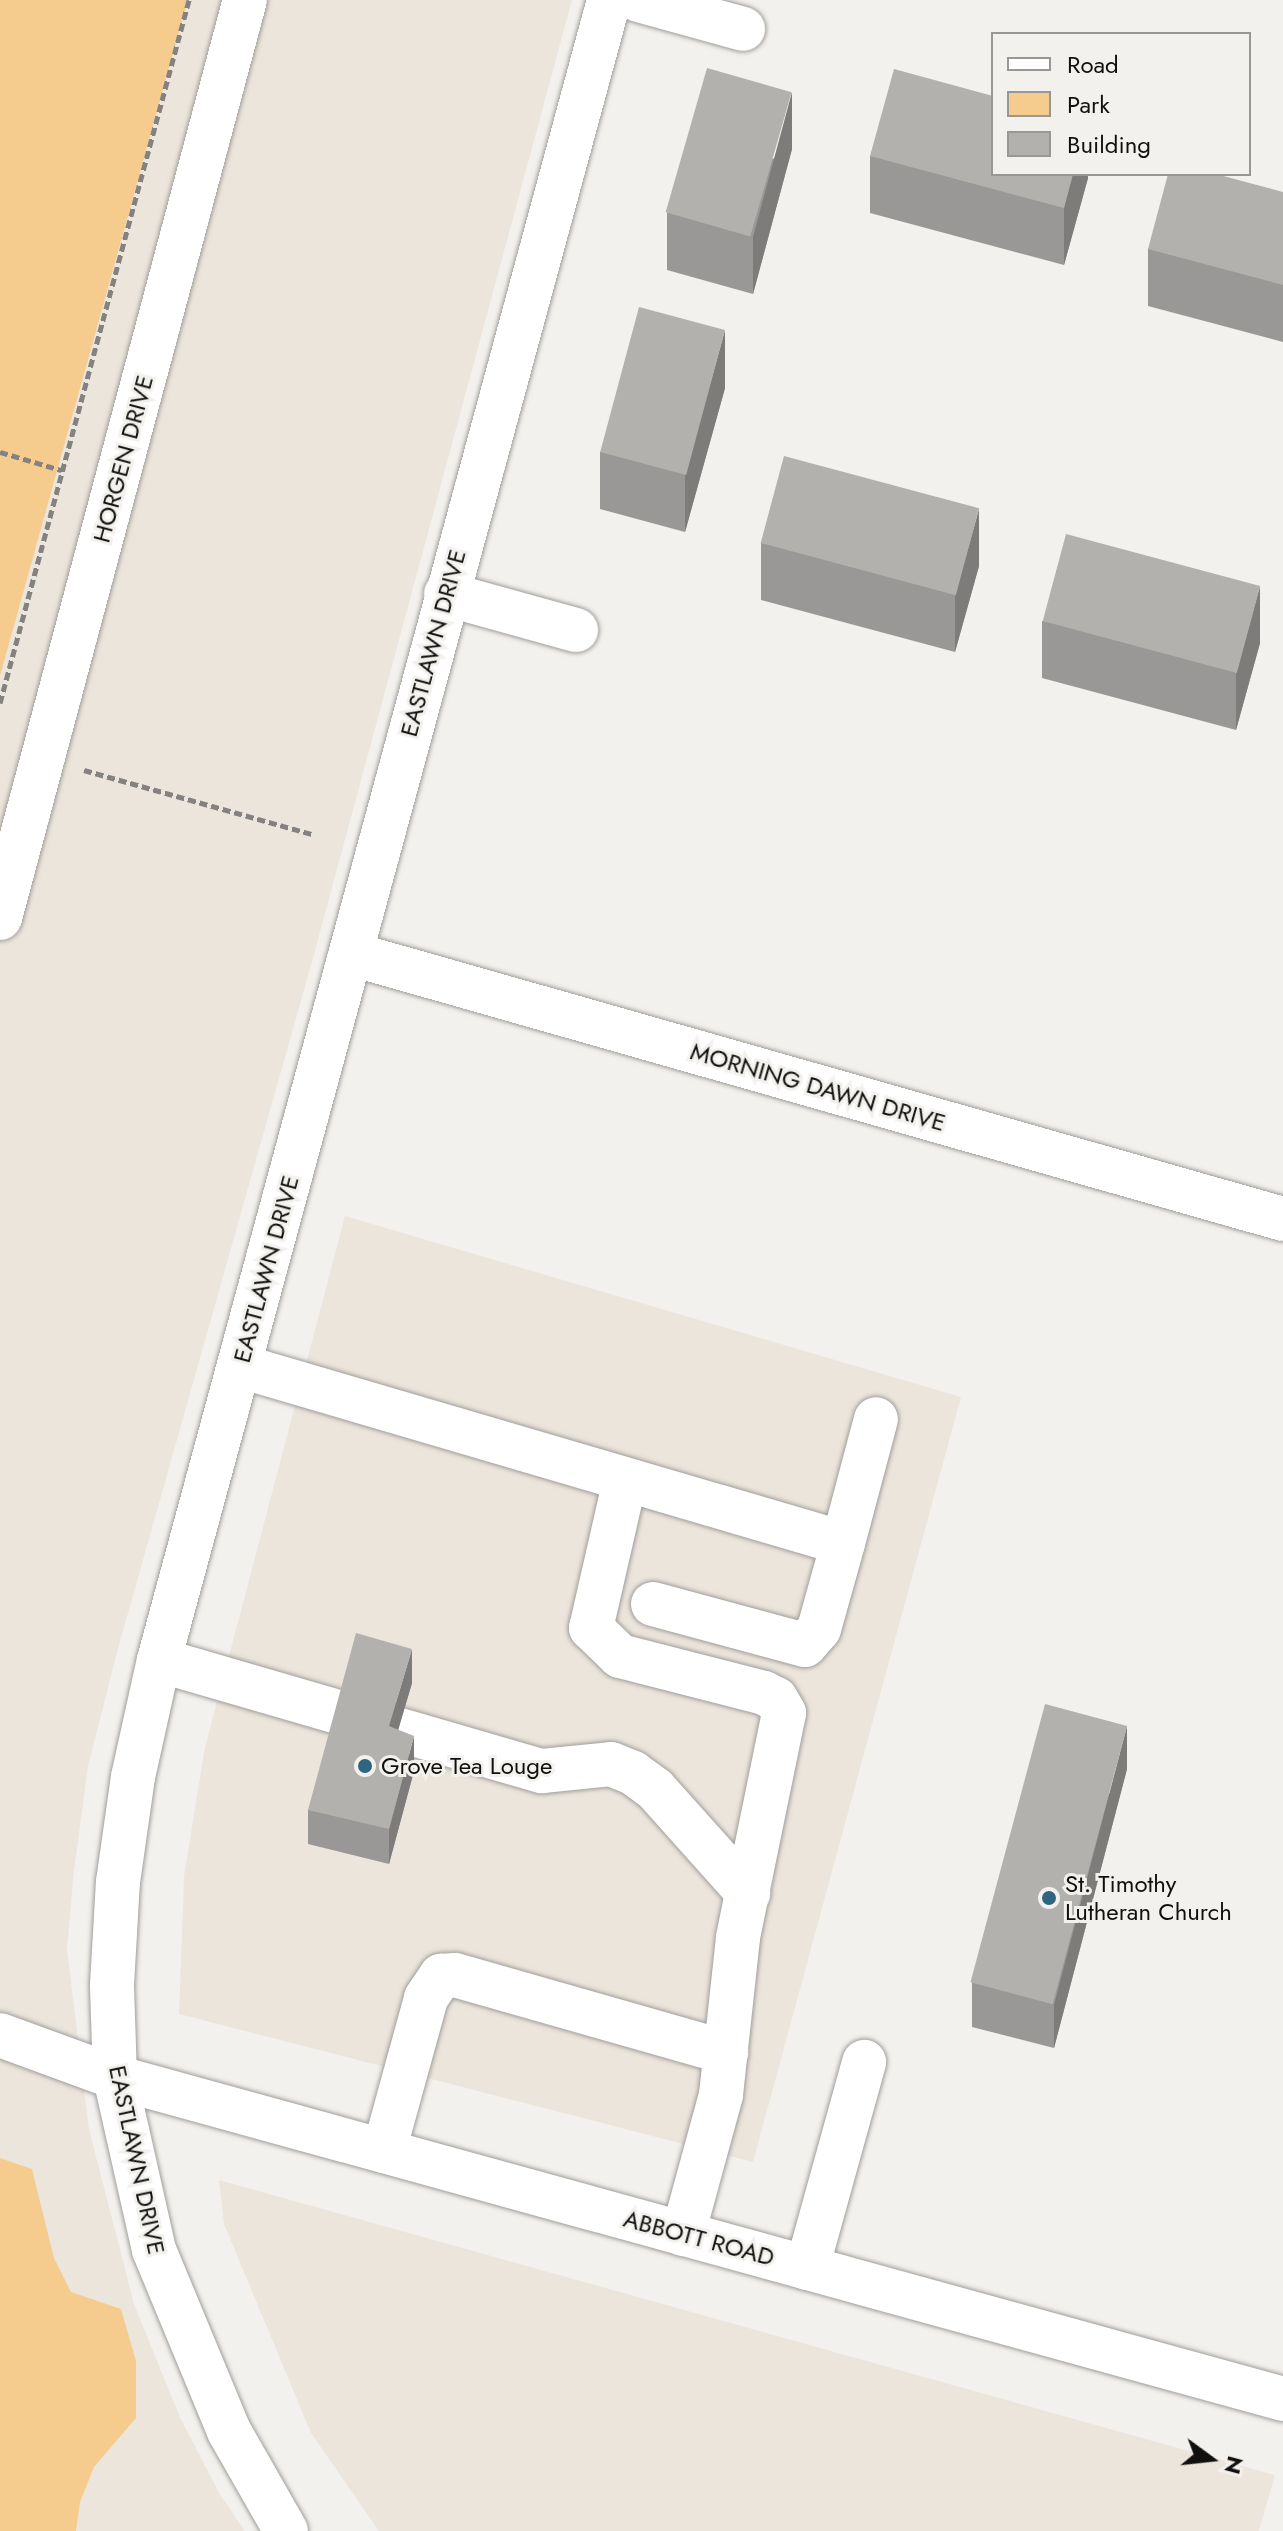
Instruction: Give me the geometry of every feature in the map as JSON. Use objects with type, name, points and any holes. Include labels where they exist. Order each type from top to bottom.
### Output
[{"type":"street","name":"HORGEN DRIVE","points":[[0,918],[245,0]]},
{"type":"street","name":"EASTLAWN DRIVE","points":[[286,2531],[229,2431],[154,2250],[115,2077],[112,1985],[118,1882],[133,1777],[159,1660],[609,0]]},
{"type":"street","points":[[638,0],[743,29]]},
{"type":"street","points":[[446,594],[576,630]]},
{"type":"street","name":"MORNING DAWN DRIVE","points":[[352,954],[1283,1219]]},
{"type":"street","points":[[240,1366],[843,1543]]},
{"type":"street","points":[[653,1604],[805,1645],[819,1629],[876,1419]]},
{"type":"street","points":[[625,1480],[591,1628],[620,1656],[764,1693],[776,1699],[784,1713],[748,1893],[721,2095],[683,2234]]},
{"type":"street","points":[[159,1660],[542,1771],[611,1764],[633,1773],[655,1789],[748,1893]]},
{"type":"street","points":[[384,2151],[426,1998],[441,1976],[455,1975],[726,2052]]},
{"type":"street","name":"ABBOTT ROAD","points":[[0,2035],[115,2077],[1283,2399]]},
{"type":"street","points":[[807,2268],[864,2062]]},
{"type":"path","points":[[0,703],[189,0]]},
{"type":"path","points":[[0,452],[61,470]]},
{"type":"path","points":[[44,758],[312,834]]},
{"type":"shaded area","points":[[0,0],[572,0],[313,958],[119,1645],[88,1766],[74,1871],[67,1949],[89,2129],[134,2304],[179,2415],[219,2493],[245,2531],[0,2531]]},
{"type":"shaded area","points":[[345,1216],[961,1397],[753,2162],[179,2014],[184,1876],[205,1747]]},
{"type":"shaded area","points":[[219,2180],[1275,2475],[1259,2531],[379,2531],[311,2433],[224,2224]]},
{"type":"green space","points":[[0,0],[188,0],[0,676]]},
{"type":"green space","points":[[0,2158],[32,2169],[54,2258],[71,2292],[121,2309],[136,2361],[136,2418],[94,2467],[80,2502],[76,2531],[0,2531]]},
{"type":"building","points":[[707,68],[792,92],[750,236],[666,212]]},
{"type":"building","points":[[894,69],[991,95],[991,176],[1072,176],[1064,208],[870,156]]},
{"type":"building","points":[[1167,176],[1223,176],[1283,192],[1283,285],[1148,249]]},
{"type":"building","points":[[639,307],[725,330],[686,475],[600,452]]},
{"type":"building","points":[[784,456],[979,508],[956,595],[761,543]]},
{"type":"building","points":[[1066,534],[1260,586],[1237,673],[1043,621]]},
{"type":"building","name":"Grove Tea Louge","points":[[356,1633],[412,1649],[389,1726],[414,1736],[389,1829],[308,1810]]},
{"type":"building","name":"St. Timothy Lutheran Church","points":[[1045,1704],[1127,1726],[1053,2004],[970,1982]]},
{"type":"place","name":"Grove Tea Louge","points":[[365,1766]]},
{"type":"place","name":"St. Timothy Lutheran Church","points":[[1049,1898]]}]
